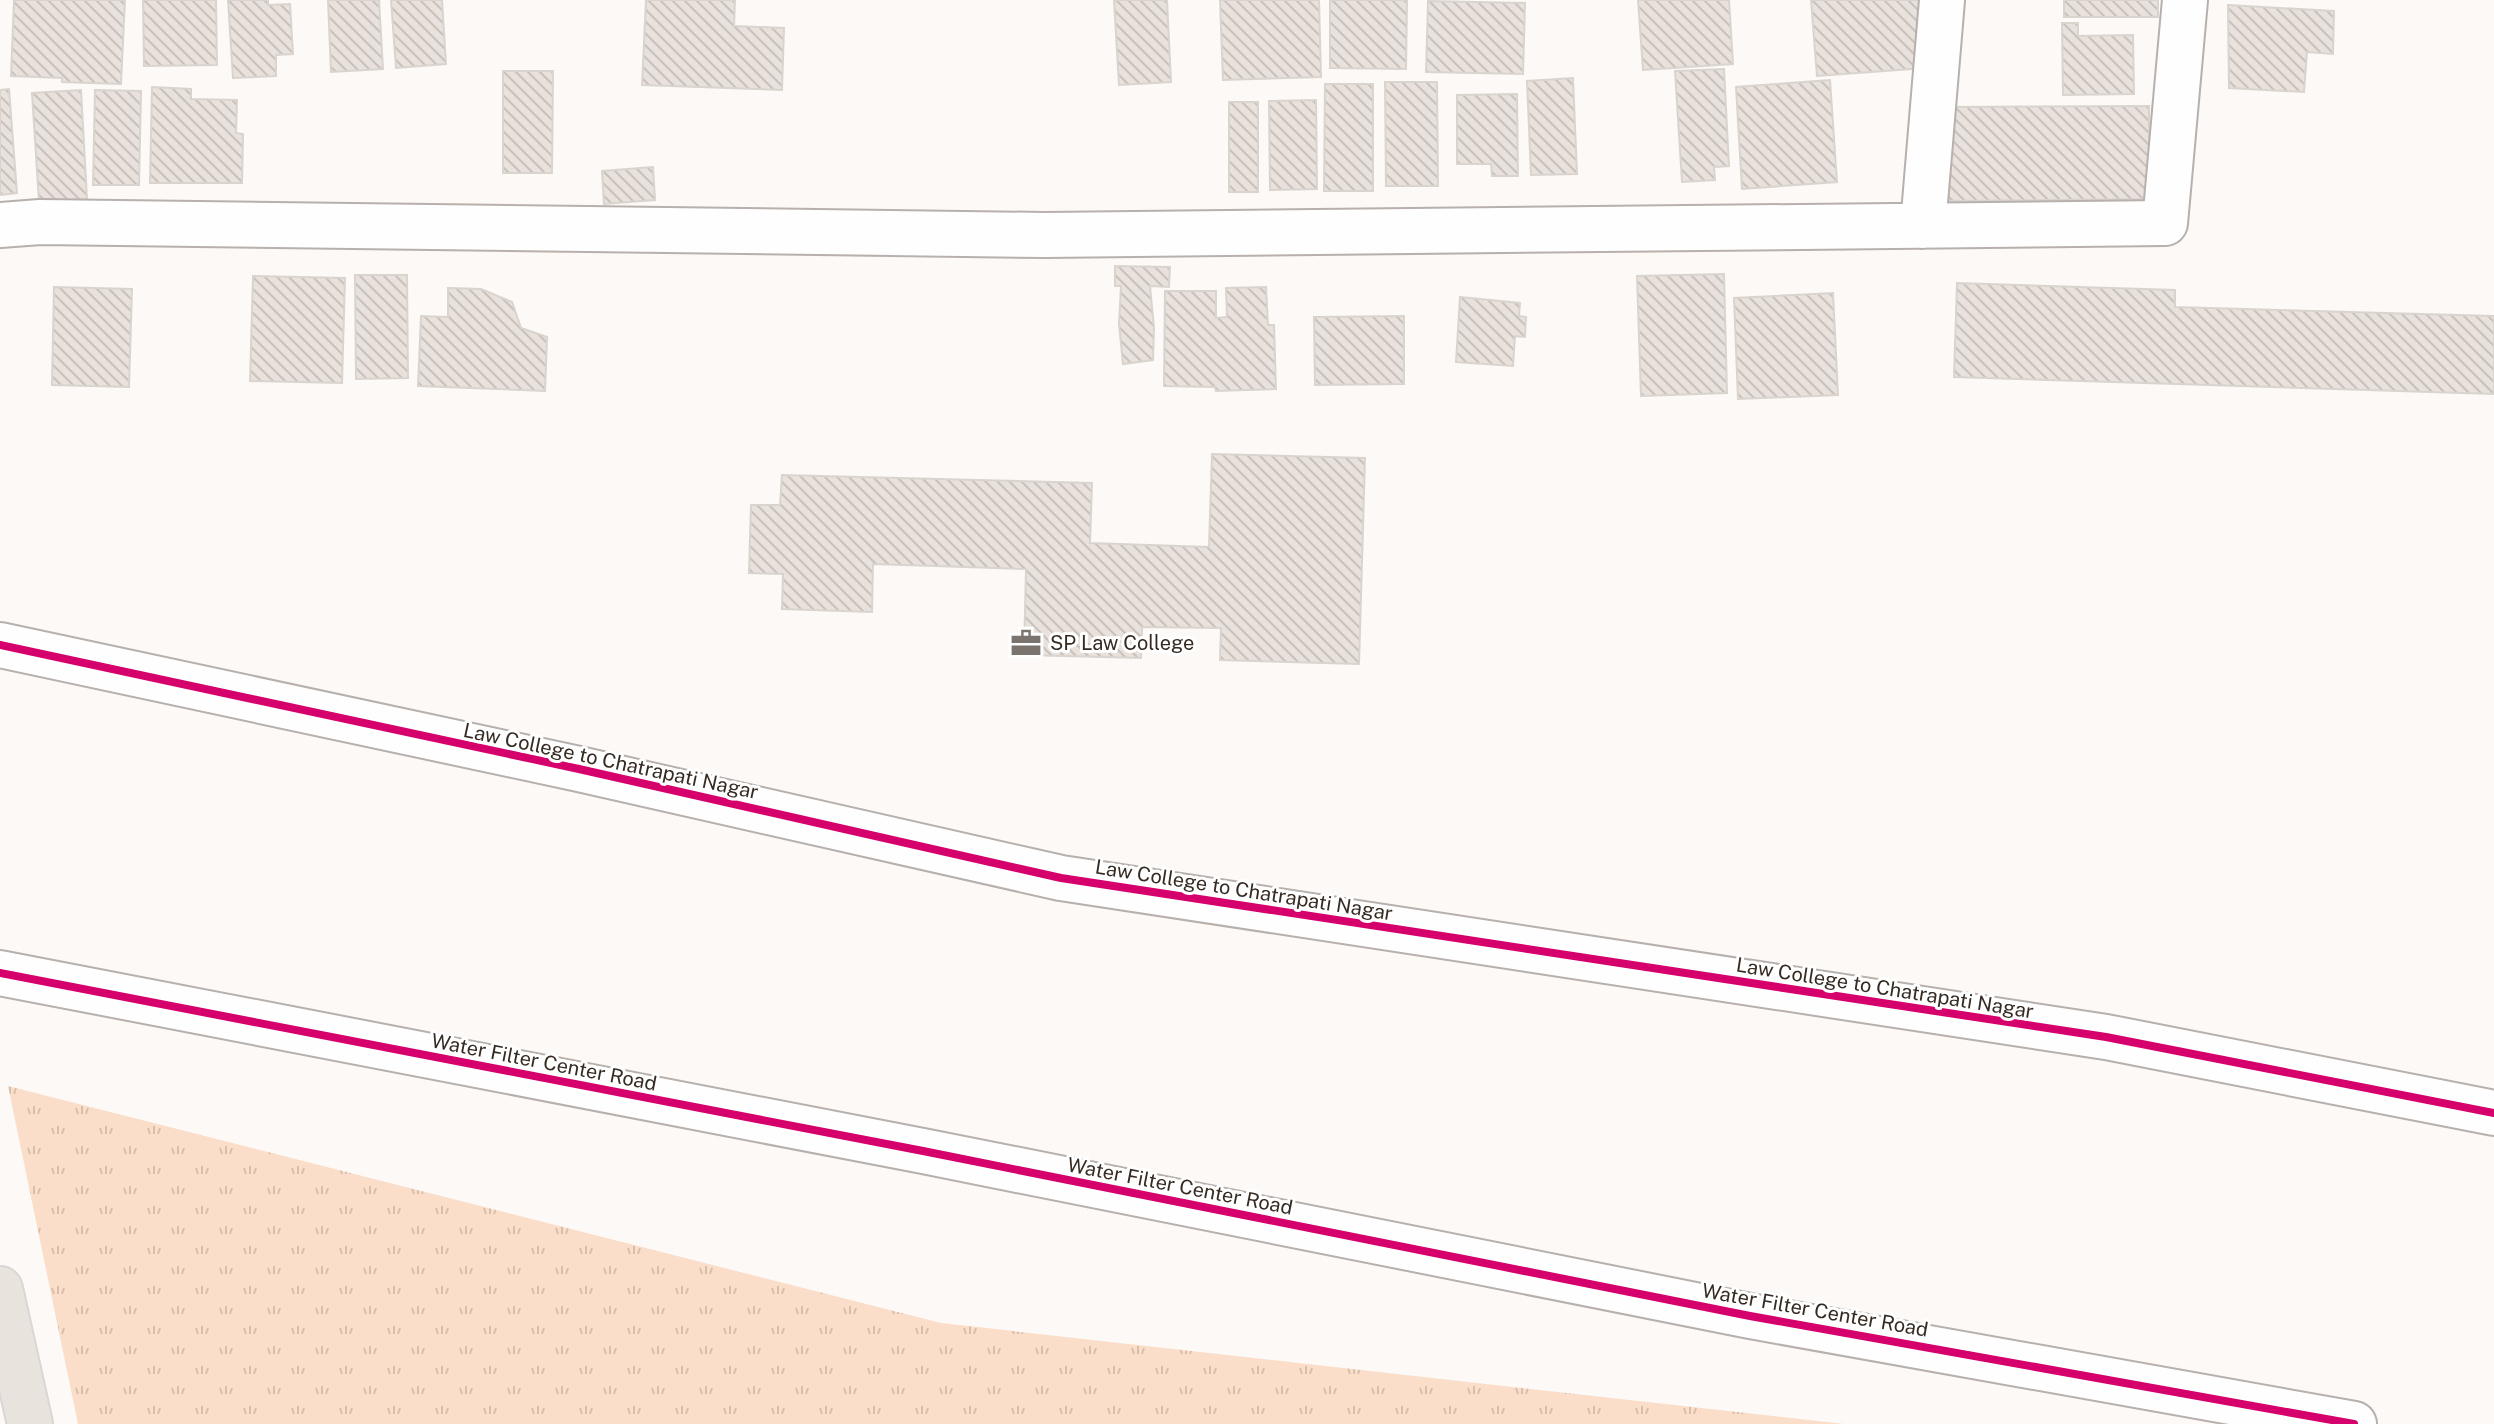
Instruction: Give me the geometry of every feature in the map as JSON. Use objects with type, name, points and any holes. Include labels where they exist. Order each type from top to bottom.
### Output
[{"type":"main road","points":[[0,1289],[30,1424]]},
{"type":"street","points":[[1923,226],[1942,0]]},
{"type":"street","points":[[0,225],[40,222],[1045,235],[2165,223],[2185,0]]},
{"type":"street","name":"Law College to Chatrapati Nagar","points":[[0,645],[1061,878],[2106,1037],[2494,1113]]},
{"type":"street","name":"Water Filter Center Road","points":[[0,973],[923,1151],[1750,1316],[2354,1424]]},
{"type":"green space","points":[[8,1086],[941,1323],[1844,1424],[78,1424]]},
{"type":"building","points":[[14,0],[125,0],[121,84],[11,76]]},
{"type":"building","points":[[143,0],[216,0],[217,65],[144,66]]},
{"type":"building","points":[[228,0],[268,0],[268,5],[290,4],[293,54],[276,55],[276,76],[233,78]]},
{"type":"building","points":[[328,0],[379,0],[383,69],[331,72]]},
{"type":"building","points":[[391,0],[442,0],[446,64],[396,68]]},
{"type":"building","points":[[646,0],[735,0],[734,26],[784,28],[782,90],[642,85]]},
{"type":"building","points":[[1114,0],[1167,0],[1171,82],[1119,85]]},
{"type":"building","points":[[1220,0],[1319,0],[1321,77],[1223,80]]},
{"type":"building","points":[[1330,0],[1407,0],[1406,69],[1330,68]]},
{"type":"building","points":[[1638,0],[1729,0],[1733,64],[1643,70]]},
{"type":"building","points":[[1811,0],[1920,0],[1925,68],[1817,76]]},
{"type":"building","points":[[2064,0],[2158,0],[2158,17],[2064,17]]},
{"type":"building","points":[[1428,1],[1525,3],[1523,74],[1426,72]]},
{"type":"building","points":[[2228,5],[2334,11],[2333,54],[2307,52],[2304,92],[2229,88]]},
{"type":"building","points":[[2062,23],[2078,23],[2078,36],[2133,35],[2134,94],[2063,95]]},
{"type":"building","points":[[1724,69],[1729,166],[1714,167],[1715,180],[1682,182],[1675,71]]},
{"type":"building","points":[[503,71],[553,71],[552,173],[503,173]]},
{"type":"building","points":[[1573,78],[1577,174],[1531,175],[1527,81]]},
{"type":"building","points":[[1830,80],[1837,182],[1742,189],[1736,87]]},
{"type":"building","points":[[1385,82],[1437,82],[1438,186],[1386,186]]},
{"type":"building","points":[[1325,84],[1373,84],[1373,191],[1324,191]]},
{"type":"building","points":[[152,87],[191,89],[191,99],[237,100],[236,133],[243,134],[242,183],[150,183]]},
{"type":"building","points":[[9,89],[17,193],[0,195],[0,90]]},
{"type":"building","points":[[81,90],[87,199],[39,202],[32,93]]},
{"type":"building","points":[[95,90],[141,91],[139,185],[93,185]]},
{"type":"building","points":[[1517,94],[1518,176],[1492,176],[1491,164],[1457,164],[1457,95]]},
{"type":"building","points":[[1316,100],[1317,189],[1270,190],[1269,101]]},
{"type":"building","points":[[1229,102],[1258,102],[1258,192],[1229,192]]},
{"type":"building","points":[[2149,106],[2149,199],[1946,201],[1945,107]]},
{"type":"building","points":[[653,167],[655,200],[604,204],[602,171]]},
{"type":"building","points":[[1115,266],[1170,267],[1169,287],[1150,286],[1153,360],[1123,364],[1119,324],[1121,286],[1115,286]]},
{"type":"building","points":[[1724,274],[1727,393],[1641,396],[1637,276]]},
{"type":"building","points":[[355,275],[407,275],[408,378],[356,379]]},
{"type":"building","points":[[253,276],[345,278],[342,383],[250,381]]},
{"type":"building","points":[[1957,283],[2175,290],[2175,307],[2494,316],[2494,394],[1954,377]]},
{"type":"building","points":[[54,287],[132,289],[129,387],[52,385]]},
{"type":"building","points":[[1266,287],[1268,325],[1274,325],[1276,389],[1216,391],[1215,387],[1164,386],[1165,291],[1216,291],[1216,318],[1227,317],[1226,288]]},
{"type":"building","points":[[448,288],[481,289],[512,302],[521,328],[547,337],[545,391],[418,386],[421,316],[448,317]]},
{"type":"building","points":[[1833,293],[1838,395],[1738,399],[1734,298]]},
{"type":"building","points":[[1460,297],[1520,303],[1519,316],[1526,317],[1525,337],[1515,336],[1513,366],[1456,362]]},
{"type":"building","points":[[1404,316],[1404,384],[1315,385],[1314,317]]},
{"type":"building","points":[[1212,454],[1365,458],[1359,664],[1220,660],[1221,628],[1142,627],[1141,658],[1024,655],[1026,569],[873,564],[872,612],[782,609],[783,574],[749,573],[751,505],[780,505],[782,475],[1092,483],[1090,543],[1209,547]]},
{"type":"cycle path","points":[[0,645],[579,769],[1061,878],[2106,1037],[2494,1113]]},
{"type":"cycle path","points":[[0,973],[923,1151],[1750,1316],[2354,1424]]},
{"type":"place","name":"SP Law College","points":[[1026,643]]}]
